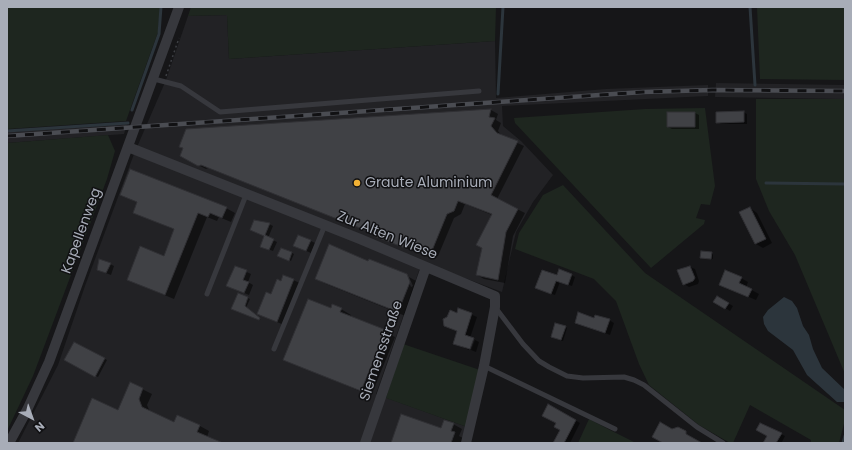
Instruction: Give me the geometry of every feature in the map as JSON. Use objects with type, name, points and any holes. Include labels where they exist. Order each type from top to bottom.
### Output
[{"type":"street","name":"Kapellenweg","points":[[171,7],[172,24]]},
{"type":"street","name":"Kapellenweg","points":[[9,443],[27,410],[49,362],[165,50],[172,24],[179,7]]},
{"type":"street","name":"Zur Alten Wiese","points":[[128,147],[495,296],[495,307]]},
{"type":"street","name":"Siemensstraße","points":[[365,443],[426,267]]},
{"type":"street","points":[[466,443],[484,366],[495,307]]},
{"type":"lane","points":[[154,79],[181,86],[220,112],[479,91]]},
{"type":"lane","points":[[207,294],[246,195]]},
{"type":"lane","points":[[274,350],[325,226]]},
{"type":"lane","points":[[495,307],[523,344],[539,361],[549,367],[567,376],[584,378],[624,377],[634,380],[644,385],[697,427],[723,443]]},
{"type":"lane","points":[[484,366],[615,430]]},
{"type":"shaded area","points":[[7,7],[160,7],[158,32],[126,121],[7,129]]},
{"type":"shaded area","points":[[191,7],[496,7],[495,41],[229,59],[227,15],[188,16]]},
{"type":"shaded area","points":[[757,7],[845,7],[845,80],[760,79]]},
{"type":"shaded area","points":[[227,15],[229,59],[495,41],[496,98],[606,89],[708,85],[708,96],[502,106],[503,126],[521,141],[553,175],[533,202],[516,232],[502,292],[422,262],[376,394],[467,427],[463,443],[18,443],[58,365],[85,286],[134,154],[166,80],[188,16]]},
{"type":"shaded area","points":[[716,83],[845,85],[845,99],[715,97]]},
{"type":"shaded area","points":[[756,99],[845,99],[845,374],[795,255],[769,211],[756,179]]},
{"type":"shaded area","points":[[705,108],[715,186],[710,205],[701,204],[696,218],[705,220],[704,224],[651,268],[515,123],[514,118],[645,109]]},
{"type":"shaded area","points":[[127,124],[124,134],[7,143],[7,132]]},
{"type":"shaded area","points":[[108,135],[115,151],[107,179],[33,376],[7,431],[7,143]]},
{"type":"shaded area","points":[[563,185],[645,273],[845,410],[845,420],[839,443],[811,443],[811,440],[750,405],[733,443],[730,443],[699,425],[649,385],[639,364],[616,301],[594,279],[515,249],[519,233],[543,195]]},
{"type":"shaded area","points":[[784,297],[792,301],[797,308],[803,326],[809,335],[813,349],[822,368],[845,390],[845,402],[837,402],[807,375],[793,350],[768,331],[764,324],[763,317],[768,310]]},
{"type":"shaded area","points":[[403,344],[480,370],[467,427],[386,398]]},
{"type":"shaded area","points":[[589,419],[608,429],[636,443],[578,443]]},
{"type":"building","name":"Graute Aluminium","points":[[491,109],[489,117],[495,118],[491,126],[497,133],[518,141],[491,195],[518,209],[506,232],[498,280],[476,275],[482,248],[476,245],[492,214],[458,201],[454,211],[447,214],[431,253],[422,254],[408,246],[405,248],[374,236],[375,234],[201,165],[198,166],[180,156],[183,148],[179,147],[186,129]]},
{"type":"building","points":[[744,111],[744,122],[716,123],[716,112]]},
{"type":"building","points":[[667,112],[695,112],[695,127],[667,127]]},
{"type":"building","points":[[130,169],[227,207],[222,218],[210,213],[208,217],[198,213],[165,295],[127,280],[140,246],[164,256],[174,229],[133,213],[137,202],[120,195]]},
{"type":"building","points":[[750,207],[766,239],[755,244],[739,212]]},
{"type":"building","points":[[254,220],[270,223],[265,235],[274,239],[269,250],[260,247],[264,236],[250,230]]},
{"type":"building","points":[[298,235],[311,240],[306,251],[293,246]]},
{"type":"building","points":[[329,244],[368,261],[369,259],[407,274],[410,282],[398,312],[315,279]]},
{"type":"building","points":[[281,248],[292,252],[289,261],[277,256]]},
{"type":"building","points":[[701,251],[712,252],[711,259],[700,258]]},
{"type":"building","points":[[99,259],[111,263],[106,273],[97,270]]},
{"type":"building","points":[[235,266],[247,270],[243,280],[249,282],[244,293],[226,286]]},
{"type":"building","points":[[690,266],[695,278],[693,281],[683,285],[677,270]]},
{"type":"building","points":[[559,269],[572,274],[568,285],[556,281],[551,294],[535,288],[542,270],[557,275]]},
{"type":"building","points":[[725,270],[742,277],[739,283],[752,289],[748,297],[719,285]]},
{"type":"building","points":[[283,275],[294,279],[277,322],[257,314],[266,292],[271,294],[277,279],[281,281]]},
{"type":"building","points":[[238,293],[248,297],[245,306],[260,318],[259,320],[231,309]]},
{"type":"building","points":[[717,296],[729,303],[725,309],[713,302]]},
{"type":"building","points":[[308,299],[331,308],[332,304],[342,308],[340,312],[386,330],[361,391],[283,360]]},
{"type":"building","points":[[458,308],[472,313],[465,335],[474,338],[470,349],[453,344],[457,331],[444,326],[443,319],[447,317],[450,310],[457,313]]},
{"type":"building","points":[[578,312],[594,318],[595,315],[610,319],[605,333],[575,323]]},
{"type":"building","points":[[555,323],[566,326],[561,340],[551,337]]},
{"type":"building","points":[[74,342],[105,358],[95,377],[64,360]]},
{"type":"building","points":[[130,382],[143,388],[139,399],[142,407],[174,422],[177,415],[200,425],[197,432],[223,443],[73,443],[92,398],[118,410]]},
{"type":"building","points":[[548,404],[576,420],[564,443],[553,443],[560,430],[554,427],[556,423],[542,416]]},
{"type":"building","points":[[401,414],[441,428],[444,420],[454,423],[451,431],[455,432],[451,443],[391,443]]},
{"type":"building","points":[[660,422],[672,429],[678,427],[686,431],[686,434],[702,443],[663,443],[652,437]]},
{"type":"building","points":[[760,423],[782,433],[776,443],[763,443],[767,436],[756,430]]},
{"type":"waterway","points":[[132,110],[159,34],[161,7]]},
{"type":"waterway","points":[[498,94],[503,7]]},
{"type":"waterway","points":[[750,7],[755,85]]},
{"type":"waterway","points":[[7,131],[128,123]]},
{"type":"waterway","points":[[766,183],[845,184]]},
{"type":"waterway","points":[[843,443],[845,436]]},
{"type":"railway","points":[[7,136],[643,92],[712,90],[845,91]]},
{"type":"place","name":"Graute Aluminium","points":[[357,183]]}]
